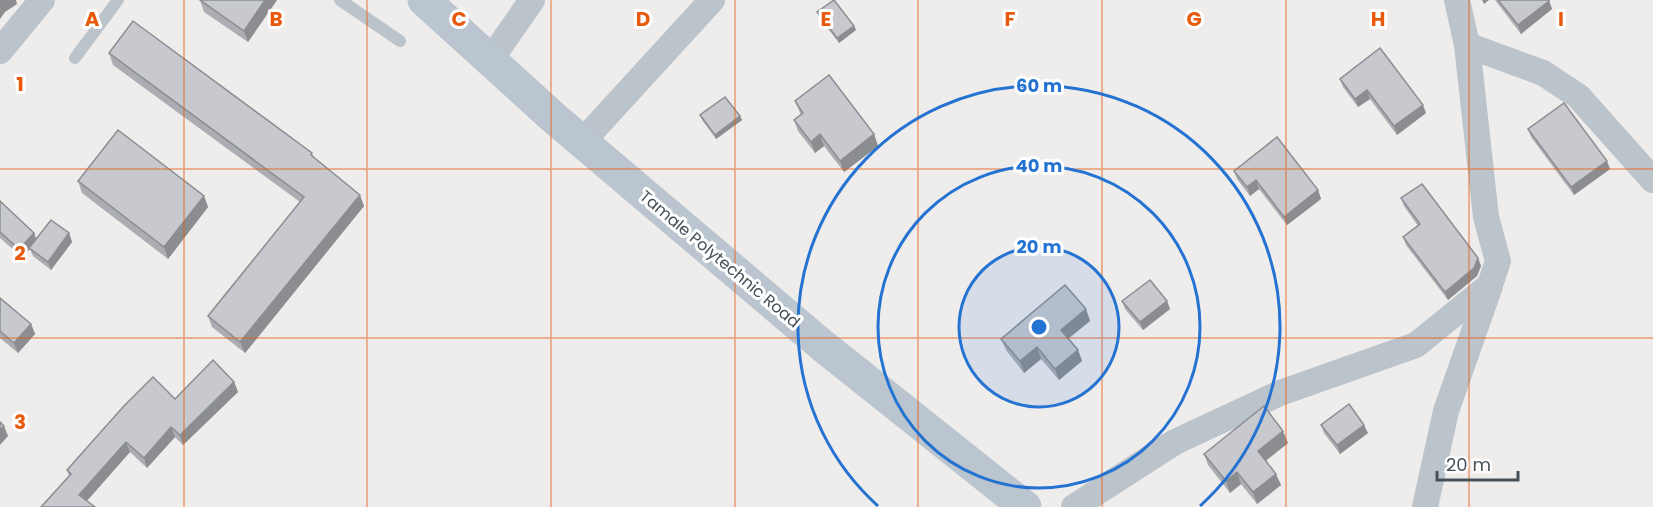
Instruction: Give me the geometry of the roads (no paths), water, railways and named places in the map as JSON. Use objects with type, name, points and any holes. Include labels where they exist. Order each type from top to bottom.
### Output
[{"type":"street","points":[[0,51],[42,0]]},
{"type":"street","name":"Tamale Polytechnic Road","points":[[424,0],[582,142],[823,346],[1025,507]]},
{"type":"street","points":[[490,59],[532,0]]},
{"type":"street","points":[[582,142],[712,0]]},
{"type":"street","points":[[1425,507],[1446,411],[1498,261],[1486,217],[1467,45],[1457,0]]},
{"type":"street","points":[[1467,45],[1543,73],[1578,96],[1653,180]]},
{"type":"street","points":[[1074,507],[1175,442],[1280,393],[1416,345],[1490,285]]},
{"type":"lane","points":[[75,58],[118,0]]},
{"type":"lane","points":[[340,0],[400,41]]}]
